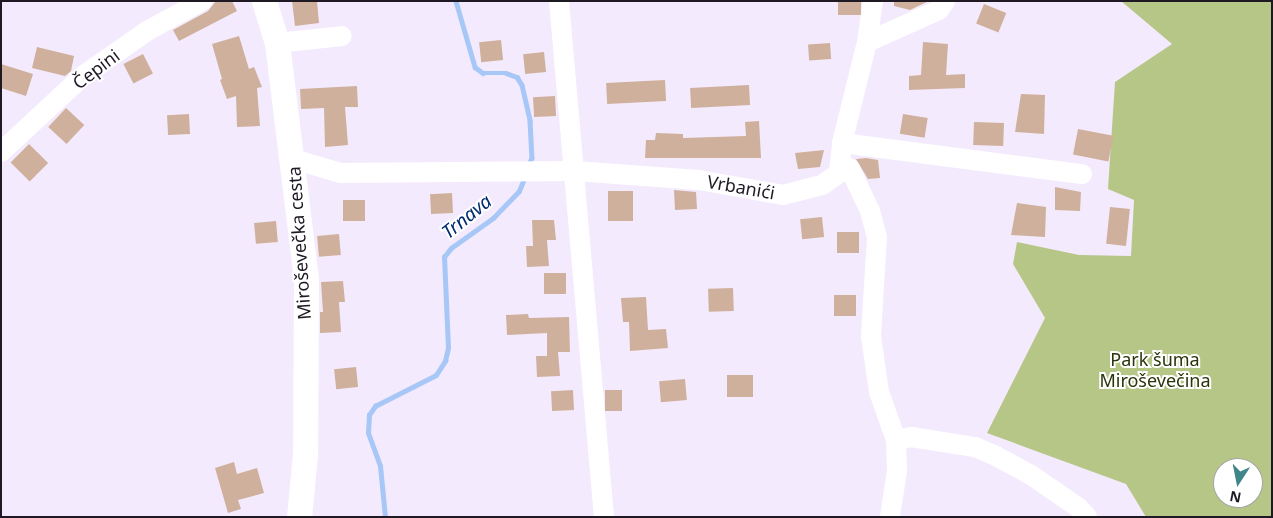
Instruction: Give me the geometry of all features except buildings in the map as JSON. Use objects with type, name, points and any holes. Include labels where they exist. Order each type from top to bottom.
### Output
[{"type":"main road","name":"Miroševečka cesta","points":[[264,1],[278,43],[306,278],[305,454],[299,517]]},
{"type":"street","name":"Čepini","points":[[1,152],[84,75],[147,31],[202,1]]},
{"type":"street","points":[[559,1],[604,517]]},
{"type":"street","name":"Vrbanići","points":[[293,159],[341,173],[428,174],[575,171],[699,180],[783,195],[822,185],[839,174],[842,143],[868,42],[873,1]]},
{"type":"street","points":[[868,42],[939,10],[945,1]]},
{"type":"street","points":[[278,43],[342,36]]},
{"type":"street","points":[[842,143],[1082,174]]},
{"type":"street","points":[[840,163],[850,169],[870,212],[877,237],[871,336],[874,369],[879,392],[896,440],[897,471],[890,517]]},
{"type":"street","points":[[896,440],[911,437],[975,447],[1031,475],[1079,508],[1087,517]]},
{"type":"green space","name":"Park šuma Miroševečina","points":[[1121,1],[1272,1],[1272,517],[1146,517],[1126,484],[987,433],[1045,318],[1013,264],[1017,242],[1079,255],[1131,256],[1134,200],[1108,189],[1115,82],[1172,44]]},
{"type":"waterway","name":"Trnava","points":[[456,1],[475,67],[483,73],[506,73],[517,77],[522,85],[530,121],[532,158],[528,167]]},
{"type":"waterway","name":"Trnava","points":[[385,517],[380,466],[368,433],[369,415],[375,406],[436,375],[445,361],[448,348],[444,257],[451,248],[493,218],[519,191],[525,176]]}]
